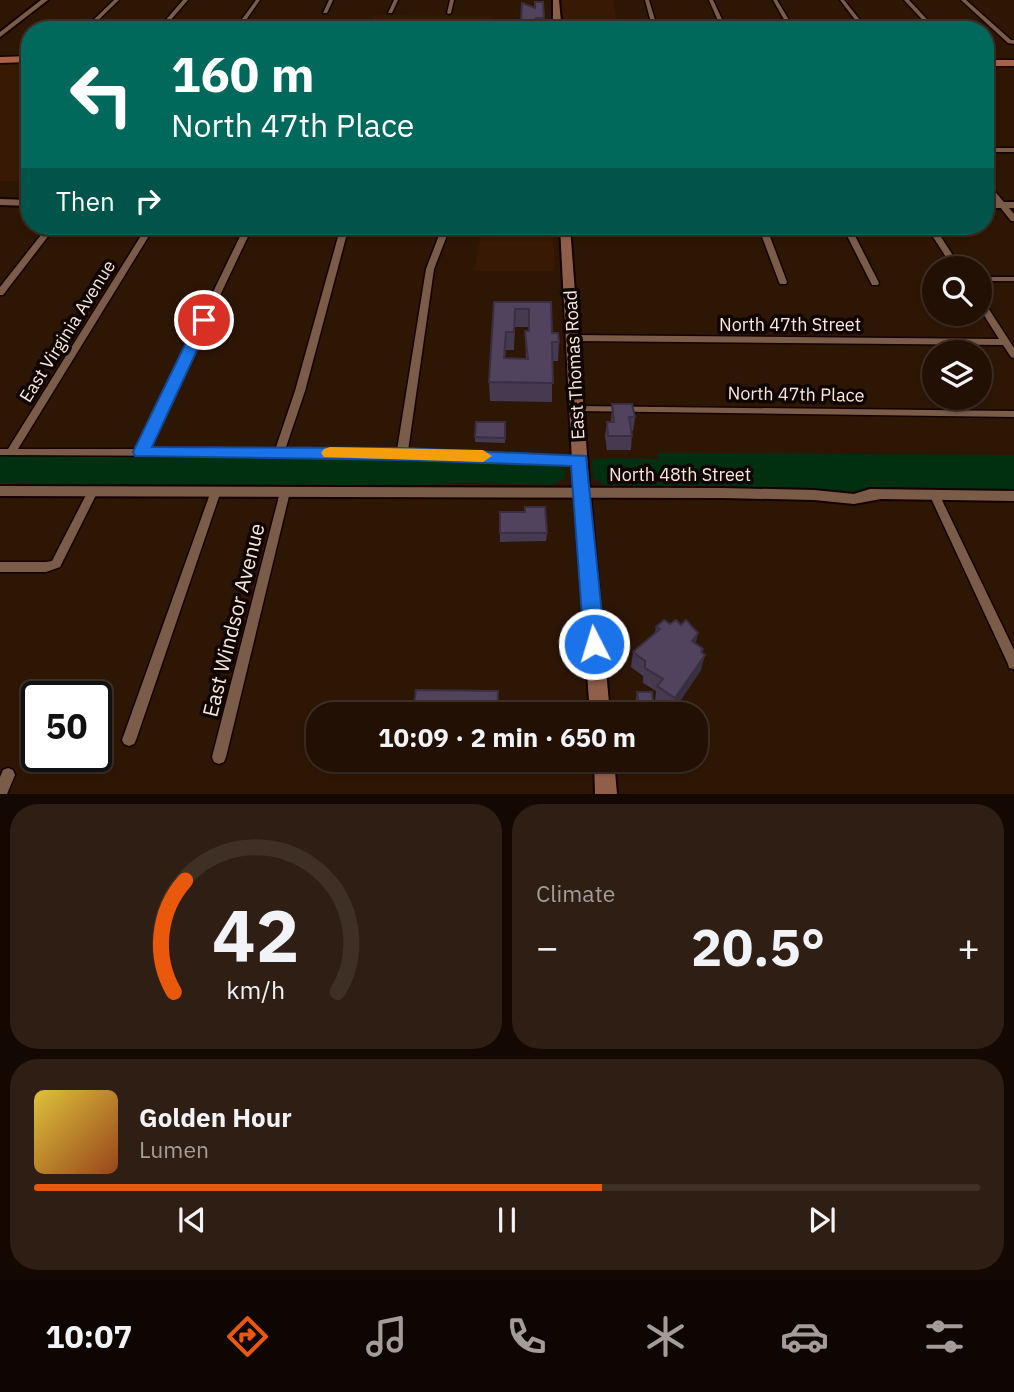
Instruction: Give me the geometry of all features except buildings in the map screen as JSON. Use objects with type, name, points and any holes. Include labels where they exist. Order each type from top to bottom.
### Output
[{"type":"main road","points":[[556,0],[557,21]]},
{"type":"main road","points":[[0,61],[21,61]]},
{"type":"main road","points":[[994,63],[1014,63]]},
{"type":"main road","name":"East Thomas Road","points":[[566,235],[574,338],[579,460],[599,702]]},
{"type":"main road","points":[[605,772],[606,793]]},
{"type":"street","points":[[0,35],[45,0]]},
{"type":"street","points":[[95,21],[117,0]]},
{"type":"street","points":[[167,21],[186,0]]},
{"type":"street","points":[[243,21],[258,0]]},
{"type":"street","points":[[325,12],[331,0]]},
{"type":"street","points":[[390,12],[396,0]]},
{"type":"street","points":[[449,13],[452,0]]},
{"type":"street","points":[[647,0],[653,21]]},
{"type":"street","points":[[711,0],[721,21]]},
{"type":"street","points":[[775,0],[788,21]]},
{"type":"street","points":[[842,0],[859,21]]},
{"type":"street","points":[[906,0],[926,21]]},
{"type":"street","points":[[963,0],[988,21]]},
{"type":"street","points":[[994,27],[1012,42]]},
{"type":"street","points":[[994,150],[1014,150]]},
{"type":"street","points":[[994,195],[1014,219]]},
{"type":"street","points":[[0,202],[21,203]]},
{"type":"street","points":[[994,205],[1014,205]]},
{"type":"street","points":[[0,293],[45,235]]},
{"type":"street","name":"East Virginia Avenue","points":[[5,452],[145,235]]},
{"type":"street","points":[[141,452],[245,235]]},
{"type":"street","points":[[279,453],[300,391],[343,235]]},
{"type":"street","points":[[402,454],[430,269],[442,235]]},
{"type":"street","points":[[765,235],[783,282]]},
{"type":"street","points":[[851,235],[875,283]]},
{"type":"street","points":[[936,235],[949,256]]},
{"type":"street","points":[[992,279],[1014,279]]},
{"type":"street","points":[[992,321],[1014,355]]},
{"type":"street","name":"North 47th Street","points":[[574,338],[1005,341]]},
{"type":"street","name":"North 47th Place","points":[[578,409],[1014,414]]},
{"type":"street","points":[[5,452],[402,454],[579,460]]},
{"type":"street","name":"North 48th Street","points":[[0,491],[814,495],[854,499],[878,495],[1014,496]]},
{"type":"street","points":[[0,567],[46,567],[56,564],[93,491]]},
{"type":"street","points":[[129,740],[216,491]]},
{"type":"street","name":"East Windsor Avenue","points":[[219,757],[285,492]]},
{"type":"street","points":[[935,496],[1014,664]]},
{"type":"street","points":[[0,793],[8,775]]},
{"type":"shaded area","points":[[561,0],[613,0],[617,21],[563,21]]},
{"type":"shaded area","points":[[374,15],[493,16],[493,21],[372,21]]},
{"type":"shaded area","points":[[0,65],[21,65],[21,181],[0,181]]},
{"type":"shaded area","points":[[481,235],[553,235],[555,271],[474,271]]},
{"type":"green space","points":[[658,453],[1014,455],[1014,495],[605,485],[593,478],[592,460],[658,459]]},
{"type":"green space","points":[[0,456],[402,456],[552,462],[565,469],[565,478],[554,485],[462,483],[368,489],[0,486]]},
{"type":"slow traffic","points":[[330,453],[483,456]]},
{"type":"route","points":[[204,320],[141,452],[458,455],[579,460],[594,644]]}]
